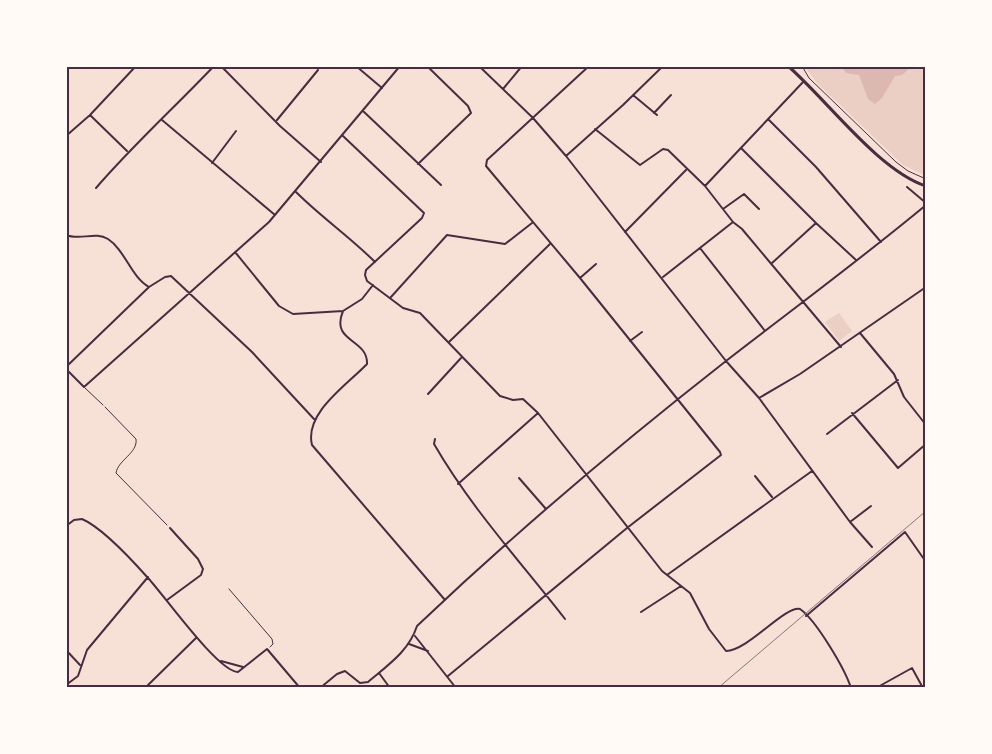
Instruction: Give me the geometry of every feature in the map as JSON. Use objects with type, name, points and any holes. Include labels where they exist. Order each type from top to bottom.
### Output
[{"type":"main road","points":[[788,66],[889,166],[909,179],[926,186]]},
{"type":"street","points":[[66,136],[90,115],[136,66]]},
{"type":"street","points":[[96,188],[127,151],[162,120],[214,66]]},
{"type":"street","points":[[221,66],[280,126],[322,162]]},
{"type":"street","points":[[356,66],[382,88]]},
{"type":"street","points":[[314,419],[252,352],[191,293],[171,276],[165,276],[149,287],[66,368],[84,387],[191,293],[275,216],[322,162],[400,66]]},
{"type":"street","points":[[418,164],[471,113],[468,106],[426,66]]},
{"type":"street","points":[[480,66],[533,118],[566,156],[726,361],[759,398],[850,522],[872,547]]},
{"type":"street","points":[[503,89],[522,66]]},
{"type":"street","points":[[448,676],[545,594],[721,455],[580,278],[486,166],[487,160],[589,66]]},
{"type":"street","points":[[566,156],[663,66]]},
{"type":"street","points":[[276,121],[318,70]]},
{"type":"street","points":[[705,186],[804,81]]},
{"type":"street","points":[[633,95],[656,114],[671,95]]},
{"type":"street","points":[[362,111],[441,186]]},
{"type":"street","points":[[90,115],[127,151]]},
{"type":"street","points":[[768,118],[816,167],[882,242]]},
{"type":"street","points":[[162,120],[211,164],[275,216]]},
{"type":"street","points":[[595,129],[640,166],[663,149],[668,150],[686,170],[705,186],[733,222],[742,229],[772,263],[841,347]]},
{"type":"street","points":[[211,164],[236,131]]},
{"type":"street","points":[[343,136],[424,213],[422,218],[375,262],[365,275],[366,279],[403,308],[420,313],[449,342],[461,358],[500,396],[513,400],[523,398],[538,413],[627,528],[667,575],[690,593],[709,629],[726,651],[731,651],[756,637],[792,609],[800,609],[843,667],[851,688]]},
{"type":"street","points":[[741,148],[856,260]]},
{"type":"street","points":[[625,232],[686,170]]},
{"type":"street","points":[[320,688],[341,671],[349,672],[363,684],[379,672],[409,644],[417,626],[504,545],[546,509],[588,476],[678,399],[856,260],[882,242],[926,204],[907,186]]},
{"type":"street","points":[[296,192],[315,211],[350,236],[375,262]]},
{"type":"street","points":[[723,209],[744,194],[759,209]]},
{"type":"street","points":[[391,297],[446,235],[505,244],[532,222]]},
{"type":"street","points":[[662,277],[733,222]]},
{"type":"street","points":[[772,263],[816,223]]},
{"type":"street","points":[[66,235],[74,239],[98,236],[108,239],[139,278],[149,287]]},
{"type":"street","points":[[449,342],[550,244]]},
{"type":"street","points":[[700,248],[765,331]]},
{"type":"street","points":[[235,252],[269,295],[288,312],[298,315],[343,312],[362,299],[373,285]]},
{"type":"street","points":[[580,278],[596,264]]},
{"type":"street","points":[[759,398],[841,347],[926,287]]},
{"type":"street","points":[[343,312],[340,320],[341,329],[364,353],[367,364],[354,374],[314,419],[310,430],[312,445],[445,600]]},
{"type":"street","points":[[629,341],[642,332]]},
{"type":"street","points":[[860,333],[883,358],[898,380],[904,397],[926,425]]},
{"type":"street","points":[[428,394],[461,358]]},
{"type":"street","points":[[827,434],[852,413],[898,380]]},
{"type":"street","points":[[458,484],[538,413]]},
{"type":"street","points":[[852,413],[898,468],[926,444]]},
{"type":"street","points":[[435,439],[434,444],[458,484],[504,545],[565,619]]},
{"type":"street","points":[[667,575],[732,530],[739,522],[772,497],[812,471]]},
{"type":"street","points":[[755,476],[772,497]]},
{"type":"street","points":[[518,478],[546,509]]},
{"type":"street","points":[[850,522],[871,506]]},
{"type":"street","points":[[66,526],[78,519],[86,520],[106,537],[148,577],[196,638],[232,672],[238,672],[268,649],[300,688]]},
{"type":"street","points":[[167,600],[201,575],[203,569],[198,559],[170,528]]},
{"type":"street","points":[[806,616],[906,532],[926,562]]},
{"type":"street","points":[[66,684],[78,676],[80,665],[87,650],[148,577]]},
{"type":"street","points":[[641,612],[682,586]]},
{"type":"street","points":[[414,636],[429,652],[456,688]]},
{"type":"street","points":[[145,688],[196,638]]},
{"type":"street","points":[[409,644],[429,652]]},
{"type":"street","points":[[66,650],[80,665]]},
{"type":"street","points":[[221,661],[244,667]]},
{"type":"street","points":[[876,688],[912,668],[923,688]]},
{"type":"street","points":[[897,670],[900,676]]},
{"type":"street","points":[[379,672],[390,688]]},
{"type":"lane","points":[[84,387],[103,405]]},
{"type":"path","points":[[802,66],[809,78],[896,162],[908,171],[926,179]]},
{"type":"path","points":[[103,405],[136,439],[134,448],[118,466],[116,474],[170,528]]},
{"type":"path","points":[[229,589],[272,639],[273,644],[268,649]]},
{"type":"shaded area","points":[[804,66],[926,66],[926,176],[903,165],[817,83]]},
{"type":"shaded area","points":[[841,66],[912,66],[902,75],[895,76],[882,98],[875,104],[868,99],[859,75],[846,73]]},
{"type":"shaded area","points":[[839,313],[852,331],[839,341],[825,322]]},
{"type":"railway","points":[[718,688],[926,511]]}]
